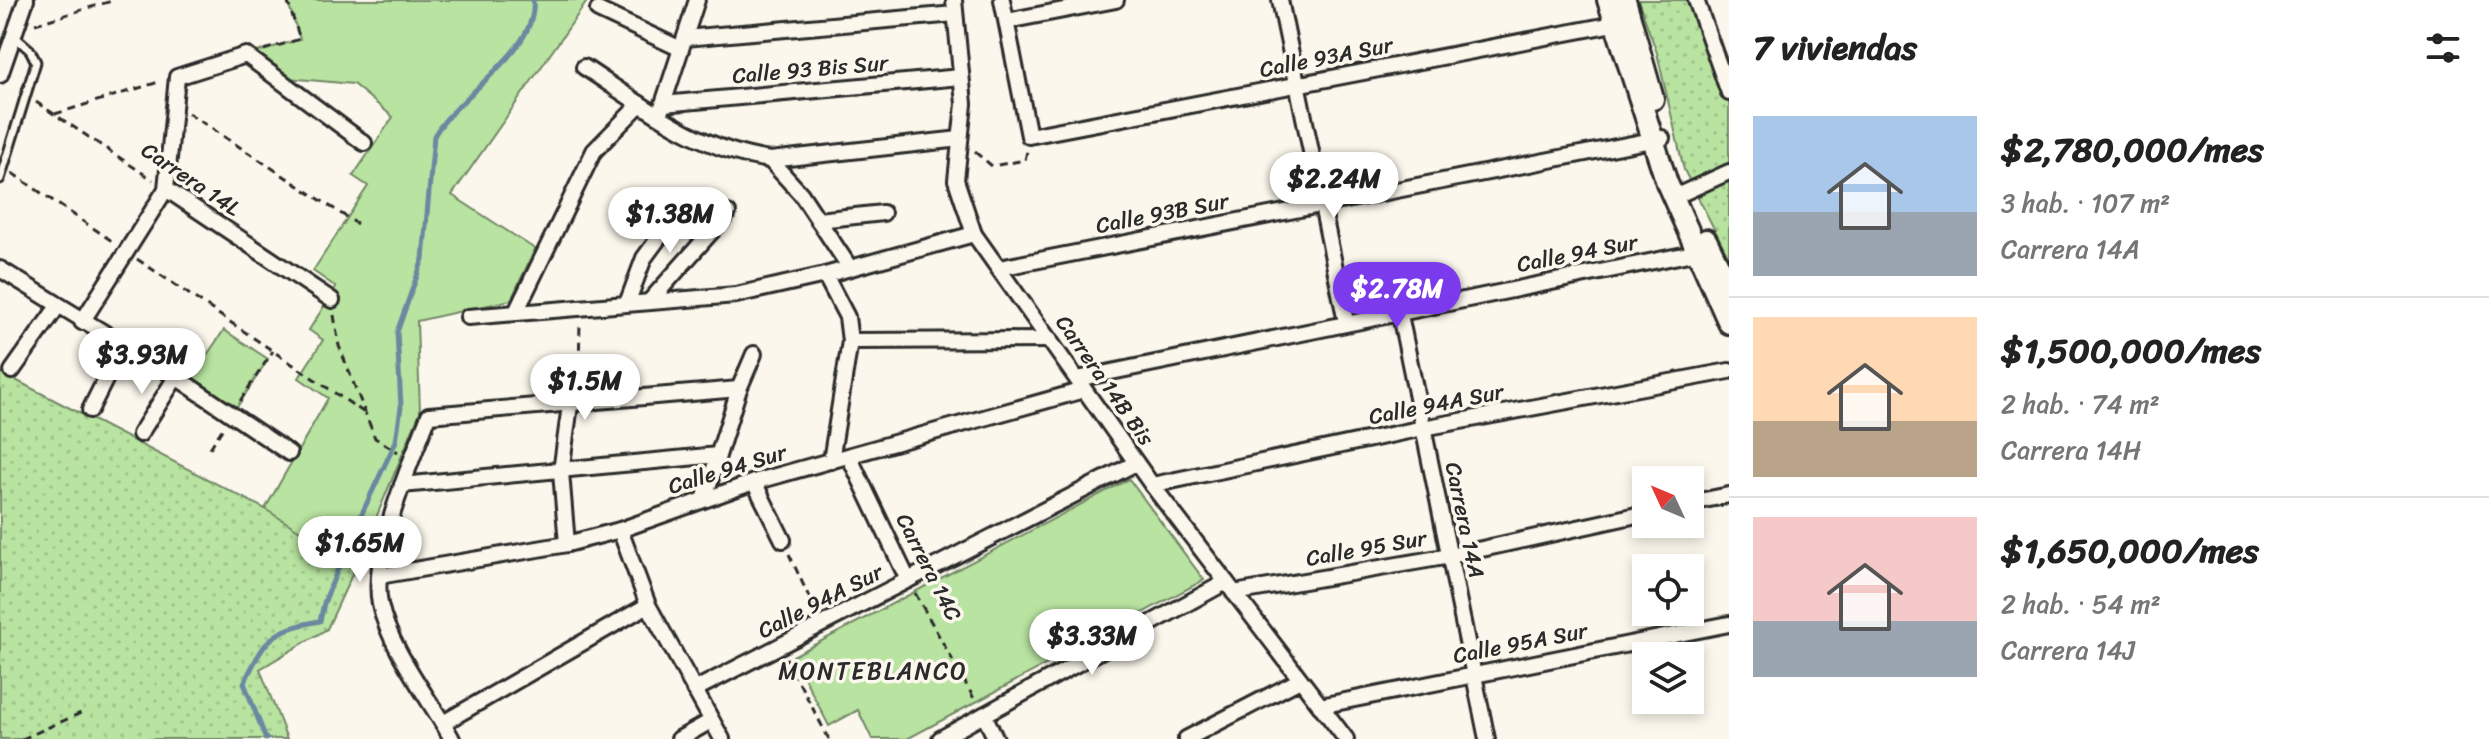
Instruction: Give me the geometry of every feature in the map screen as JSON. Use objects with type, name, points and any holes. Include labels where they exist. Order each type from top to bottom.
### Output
[{"type":"main road","points":[[1608,0],[1624,22]]},
{"type":"main road","points":[[1625,0],[1624,22],[1657,139],[1678,196],[1704,250],[1729,323]]},
{"type":"main road","points":[[1704,250],[1729,287]]},
{"type":"street","points":[[1,72],[26,0]]},
{"type":"street","points":[[660,110],[697,0]]},
{"type":"street","points":[[1002,0],[1029,136]]},
{"type":"street","points":[[1007,21],[1116,0]]},
{"type":"street","points":[[1280,0],[1346,322]]},
{"type":"street","points":[[1696,0],[1725,73],[1729,93]]},
{"type":"street","points":[[598,10],[683,43],[955,7]]},
{"type":"street","name":"Carrera 14B Bis","points":[[955,7],[964,104],[956,180],[974,234],[1152,485],[1341,736]]},
{"type":"street","name":"Calle 93A Sur","points":[[1029,136],[1624,22]]},
{"type":"street","points":[[82,322],[166,189],[177,77],[246,55],[364,143]]},
{"type":"street","points":[[584,67],[640,104],[660,110],[711,146],[740,156],[770,160],[960,139]]},
{"type":"street","name":"Calle 93 Bis Sur","points":[[660,110],[961,77]]},
{"type":"street","points":[[516,312],[594,151],[640,104]]},
{"type":"street","name":"Calle 93B Sur","points":[[999,268],[1657,139]]},
{"type":"street","points":[[770,160],[818,220],[850,268]]},
{"type":"street","points":[[1678,196],[1729,172]]},
{"type":"street","name":"Carrera 14L","points":[[166,189],[332,300]]},
{"type":"street","points":[[628,301],[644,258],[689,197]]},
{"type":"street","points":[[650,301],[728,213]]},
{"type":"street","points":[[818,220],[883,213]]},
{"type":"street","points":[[468,317],[580,309],[628,301],[736,295],[825,275],[974,234]]},
{"type":"street","name":"Calle 94 Sur","points":[[379,576],[567,544],[620,530],[705,497],[1080,384],[1399,310],[1704,250]]},
{"type":"street","points":[[0,269],[176,377],[289,453]]},
{"type":"street","points":[[825,275],[847,317],[850,341],[831,461]]},
{"type":"street","points":[[12,371],[58,306]]},
{"type":"street","name":"Carrera 14A","points":[[1399,310],[1487,739]]},
{"type":"street","points":[[850,341],[1050,340]]},
{"type":"street","points":[[90,410],[123,344]]},
{"type":"street","points":[[705,497],[739,389],[754,354]]},
{"type":"street","name":"Calle 94A Sur","points":[[1152,485],[1423,428],[1729,371]]},
{"type":"street","points":[[140,434],[176,377]]},
{"type":"street","points":[[648,605],[446,734],[387,628],[379,602],[379,576],[402,485],[429,415],[739,389]]},
{"type":"street","points":[[567,544],[561,472],[570,405]]},
{"type":"street","points":[[402,485],[718,455]]},
{"type":"street","name":"Carrera 14C","points":[[849,456],[908,580]]},
{"type":"street","name":"Calle 94A Sur","points":[[694,690],[1136,463]]},
{"type":"street","points":[[754,482],[783,540]]},
{"type":"street","points":[[1704,500],[1729,495]]},
{"type":"street","name":"Calle 95 Sur","points":[[940,739],[1230,588],[1450,556],[1632,516]]},
{"type":"street","points":[[620,530],[648,605],[722,739]]},
{"type":"street","name":"Calle 95A Sur","points":[[1320,706],[1729,624]]},
{"type":"street","points":[[1186,739],[1300,680]]},
{"type":"street","points":[[984,715],[996,739]]},
{"type":"street","points":[[679,739],[711,721]]},
{"type":"lane","points":[[0,179],[35,56],[15,33]]},
{"type":"path","points":[[15,33],[115,0]]},
{"type":"path","points":[[246,55],[300,39],[287,0]]},
{"type":"path","points":[[54,114],[177,77]]},
{"type":"path","name":"Carrera 14L","points":[[26,95],[166,189]]},
{"type":"path","points":[[175,105],[357,224]]},
{"type":"path","points":[[960,139],[992,166],[1025,160],[1029,136]]},
{"type":"path","points":[[3,168],[366,414]]},
{"type":"path","points":[[332,300],[339,346],[366,414],[379,440],[397,451]]},
{"type":"path","points":[[570,405],[579,372],[580,309]]},
{"type":"path","points":[[210,448],[273,351]]},
{"type":"path","points":[[783,540],[822,624]]},
{"type":"path","name":"Carrera 14C","points":[[908,580],[984,715]]},
{"type":"path","points":[[780,646],[829,739]]},
{"type":"path","points":[[22,739],[81,713]]},
{"type":"green space","points":[[287,0],[588,0],[452,195],[535,249],[511,300],[417,321],[420,412],[356,566],[265,509],[328,398],[299,378],[323,340],[309,330],[336,287],[313,271],[368,186],[353,176],[393,117],[353,84],[287,78],[254,53],[300,39]]},
{"type":"green space","points":[[1638,0],[1694,0],[1729,96],[1729,258],[1684,170],[1657,53]]},
{"type":"green space","points":[[224,330],[268,359],[237,407],[192,377]]},
{"type":"green space","points":[[0,372],[277,515],[356,566],[327,629],[260,669],[287,739],[0,739]]},
{"type":"green space","points":[[1129,479],[1204,580],[907,739],[872,739],[858,710],[829,726],[793,656]]},
{"type":"waterway","points":[[266,739],[244,683],[272,638],[291,628],[320,621],[324,603],[350,539],[396,441],[401,407],[397,332],[423,259],[434,136],[460,104],[511,54],[531,19],[533,0]]},
{"type":"district","name":"MONTEBLANCO","points":[[873,671]]}]
